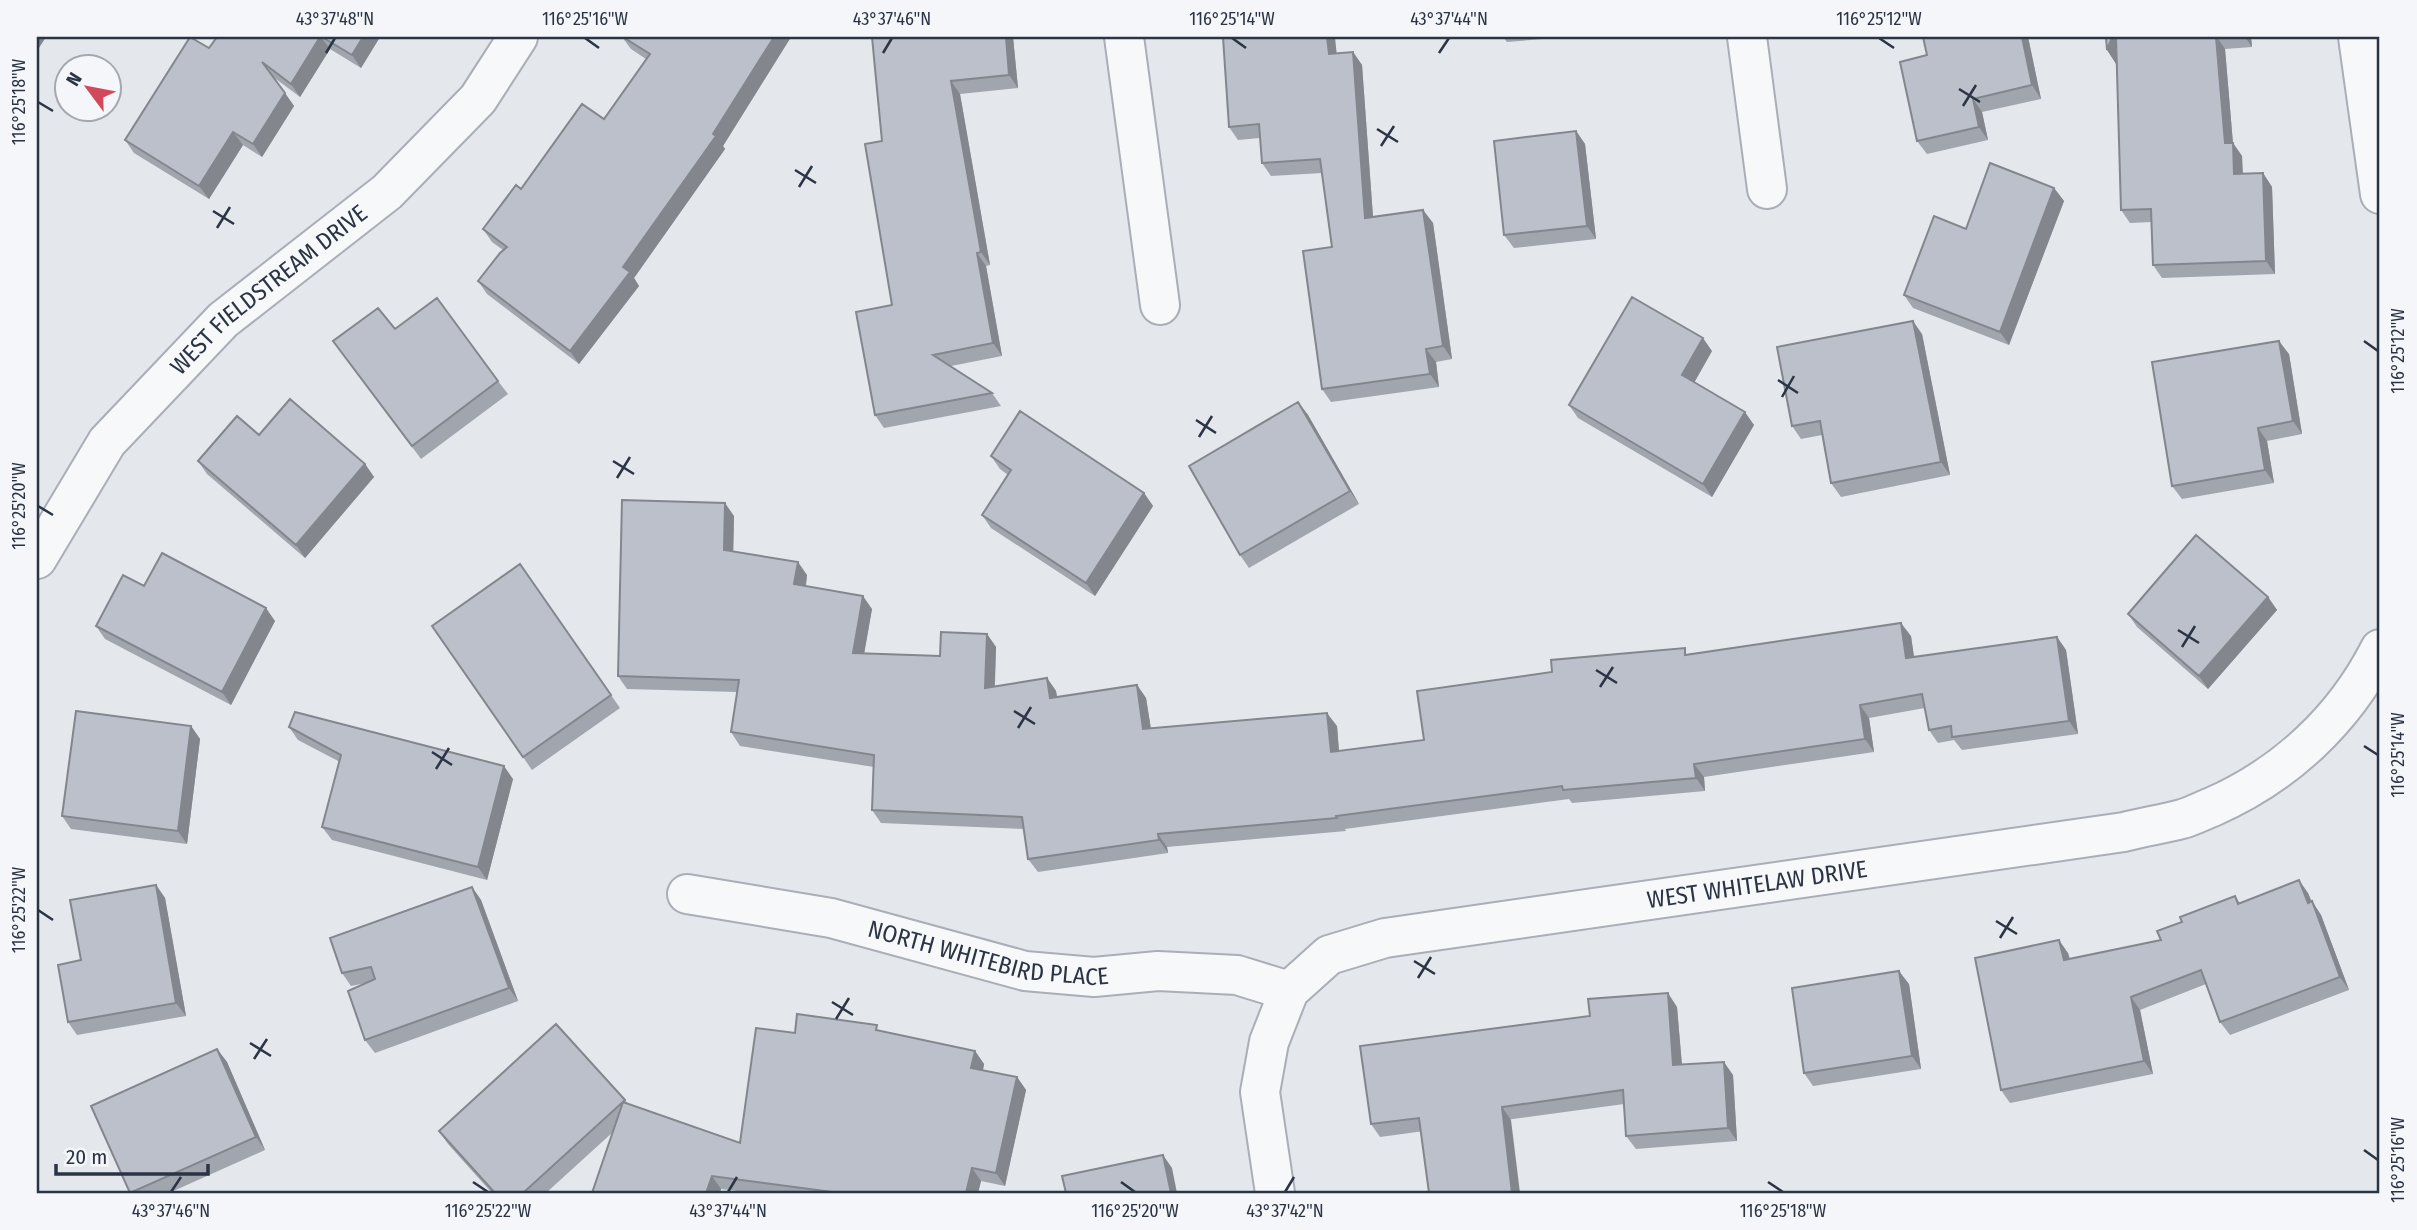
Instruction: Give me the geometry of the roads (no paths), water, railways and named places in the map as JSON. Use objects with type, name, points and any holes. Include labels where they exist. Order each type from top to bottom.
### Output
[{"type":"street","name":"WEST FIELDSTREAM DRIVE","points":[[37,559],[107,442],[223,320],[387,192],[478,99],[518,37]]},
{"type":"street","points":[[1124,37],[1160,305]]},
{"type":"street","points":[[1747,37],[1767,189]]},
{"type":"street","points":[[2358,37],[2380,194]]},
{"type":"street","name":"WEST WHITELAW DRIVE","points":[[1275,1193],[1260,1092],[1269,1042],[1289,991],[1329,955],[1385,938],[2110,834],[2183,818],[2237,796],[2286,765],[2329,725],[2365,679],[2380,649]]},
{"type":"street","name":"NORTH WHITEBIRD PLACE","points":[[687,894],[831,918],[1025,971],[1094,977],[1158,971],[1237,975],[1289,991]]}]
